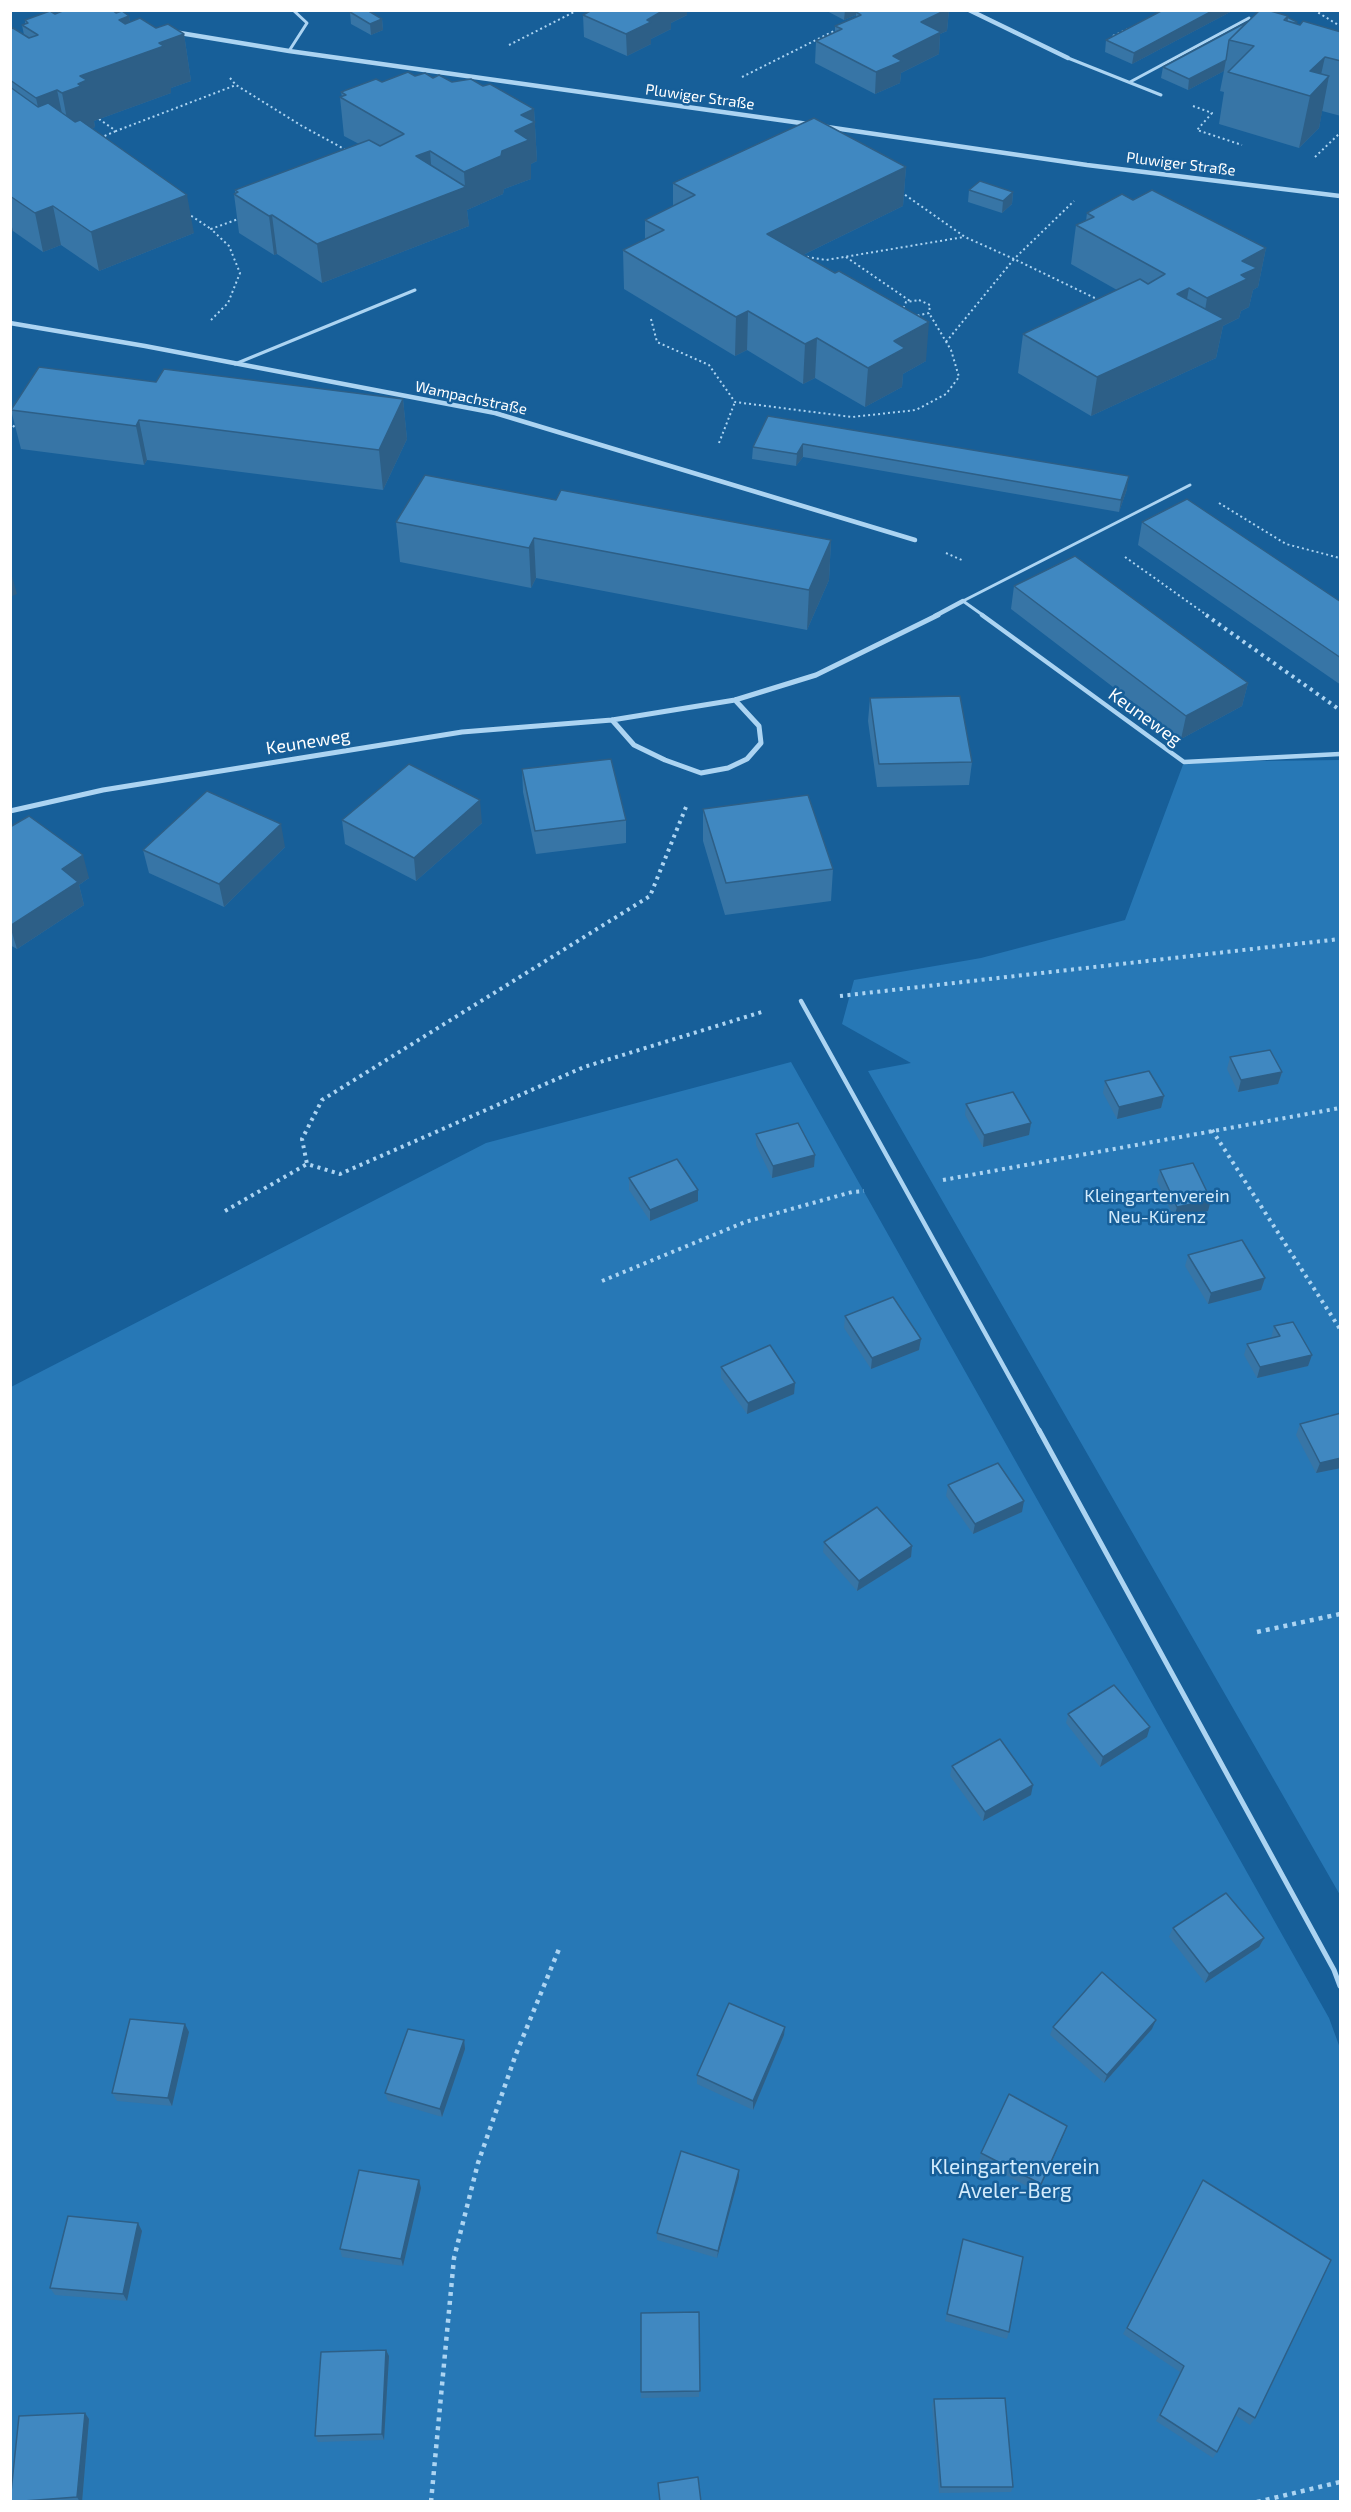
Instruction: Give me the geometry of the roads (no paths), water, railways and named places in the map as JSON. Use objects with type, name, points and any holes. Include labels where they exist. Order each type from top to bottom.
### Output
[{"type":"street","points":[[969,10],[1068,58]]},
{"type":"street","name":"Pluwiger Straße","points":[[165,30],[289,51],[1087,165],[1341,196]]},
{"type":"street","name":"Wampachstraße","points":[[10,323],[495,413],[915,540]]},
{"type":"street","name":"Keuneweg","points":[[10,811],[103,790],[439,735],[612,720],[735,700],[816,675],[905,633],[963,601]]},
{"type":"street","points":[[612,720],[634,746],[701,773],[728,768],[747,759],[761,743],[759,726],[735,700]]},
{"type":"lane","points":[[289,51],[307,24],[293,10]]},
{"type":"lane","points":[[1131,82],[1250,18]]},
{"type":"lane","points":[[1068,58],[1161,95]]},
{"type":"lane","points":[[235,364],[415,290]]},
{"type":"lane","name":"Keuneweg","points":[[1190,485],[963,601],[1184,762],[1341,754]]},
{"type":"lane","points":[[801,1001],[906,1187],[1337,1970],[1341,1986]]},
{"type":"park label","name":"Kleingartenverein Neu-Kürenz","points":[[1157,1206]]},
{"type":"park label","name":"Kleingartenverein Aveler-Berg","points":[[1015,2179]]}]
